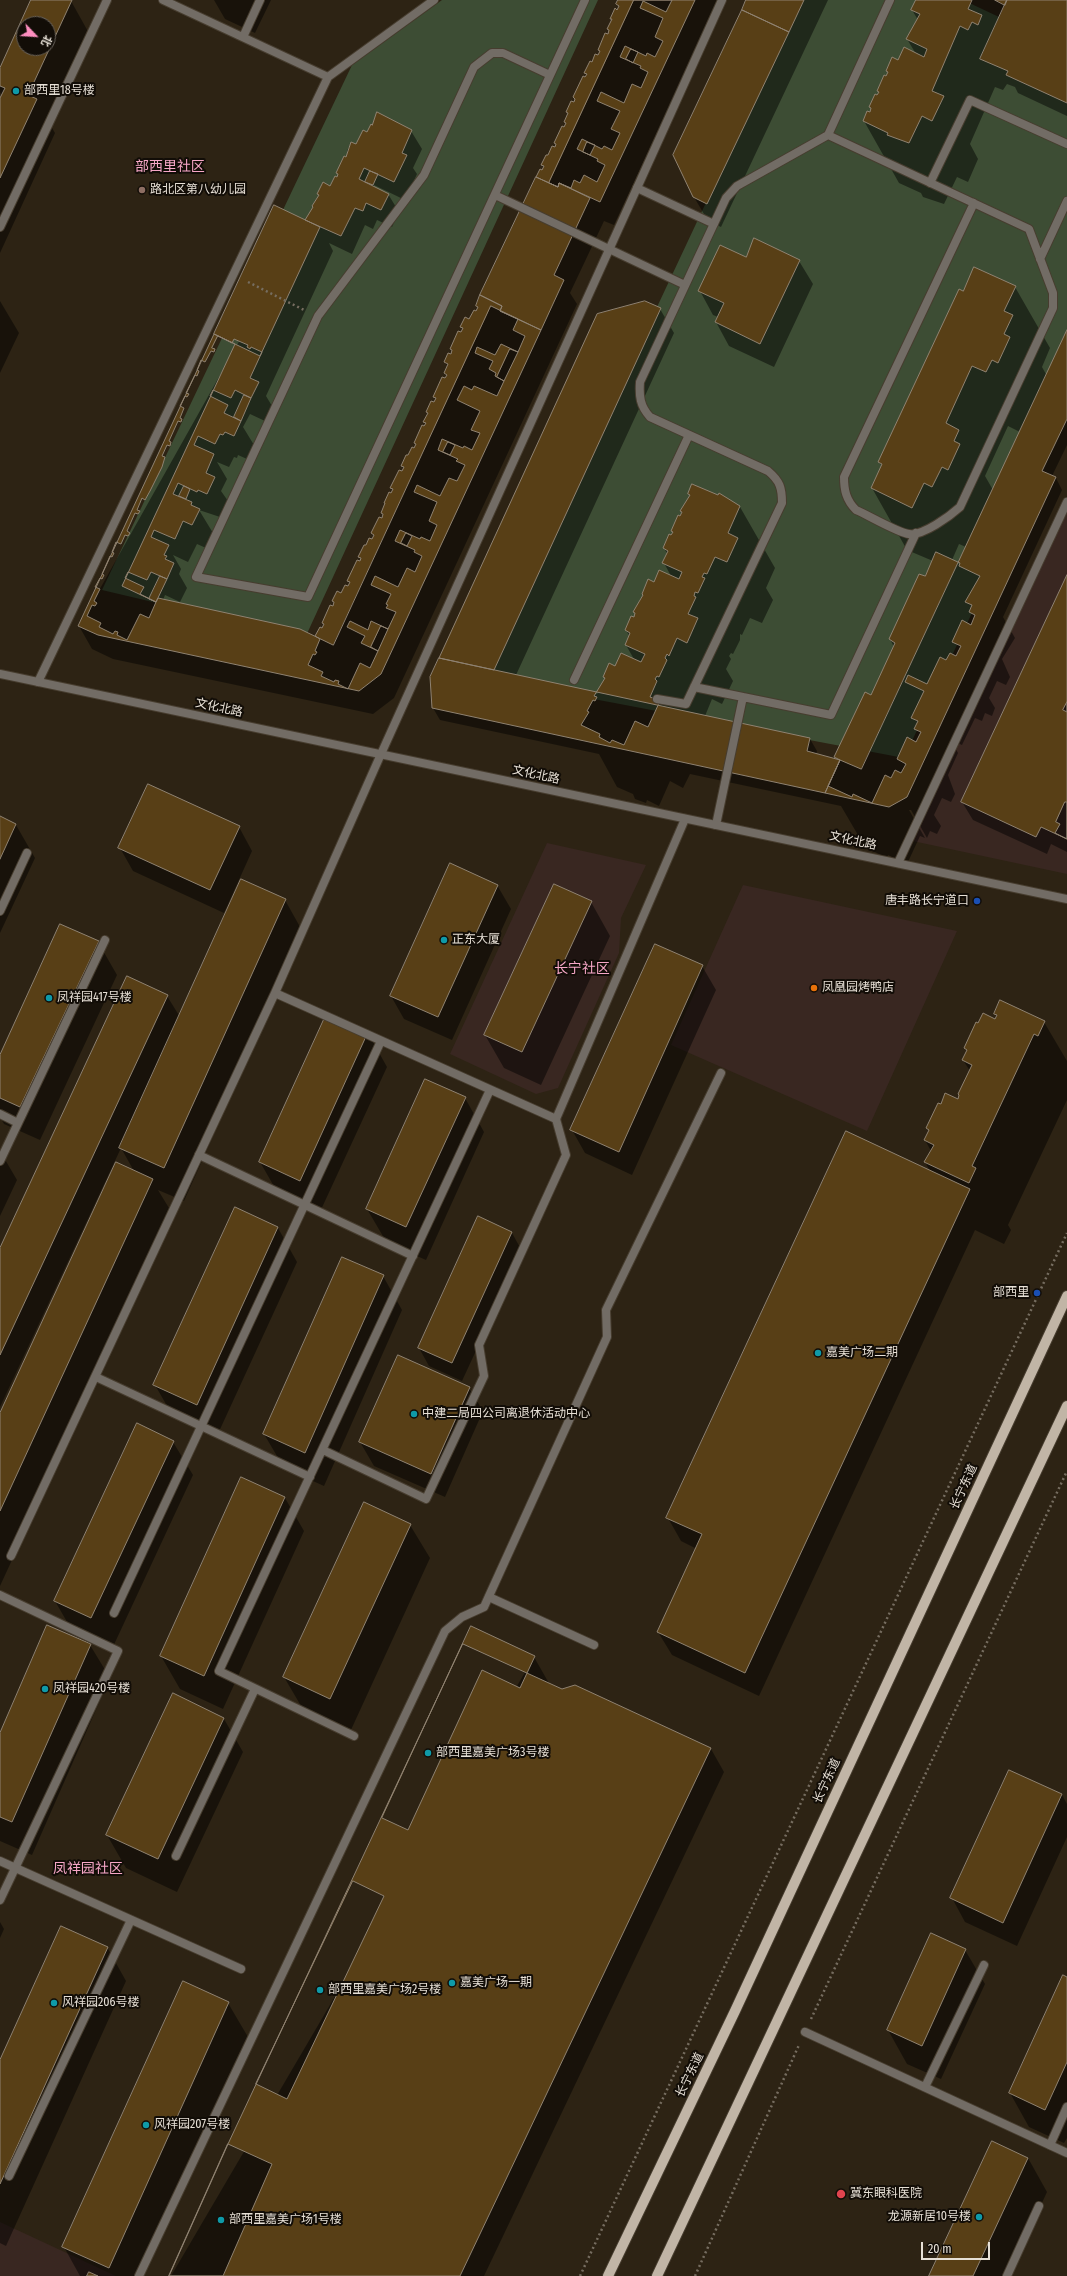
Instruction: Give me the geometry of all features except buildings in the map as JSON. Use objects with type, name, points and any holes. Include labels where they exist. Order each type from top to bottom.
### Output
[{"type":"main road","name":"长宁东道","points":[[608,2276],[735,2011],[1067,1296]]},
{"type":"main road","points":[[657,2276],[1067,1406]]},
{"type":"street","points":[[0,227],[107,0]]},
{"type":"street","points":[[163,0],[328,77]]},
{"type":"street","points":[[243,37],[260,0]]},
{"type":"street","points":[[38,682],[328,77],[434,0]]},
{"type":"street","points":[[550,76],[503,53],[492,53],[474,67],[424,175],[318,316],[196,577],[308,597],[495,195],[550,76],[585,0]]},
{"type":"street","points":[[11,1556],[275,993],[381,754],[722,0]]},
{"type":"street","points":[[657,699],[686,704],[782,503],[782,489],[778,479],[768,471],[650,417],[643,409],[639,395],[640,382],[726,198],[737,186],[828,135],[890,0]]},
{"type":"street","points":[[930,183],[970,100],[1067,144]]},
{"type":"street","points":[[828,135],[930,183],[974,203],[1029,229],[1053,293],[1053,308],[960,507],[950,516],[916,533],[909,534],[856,510],[850,503],[844,491],[844,477],[974,203]]},
{"type":"street","points":[[637,188],[714,224]]},
{"type":"street","points":[[495,195],[610,248],[685,285]]},
{"type":"street","points":[[1040,259],[1067,201]]},
{"type":"street","points":[[574,680],[689,435]]},
{"type":"street","points":[[898,863],[1067,502]]},
{"type":"street","points":[[694,687],[831,715],[916,533]]},
{"type":"street","name":"文化北路","points":[[0,674],[1067,899]]},
{"type":"street","points":[[716,825],[743,697]]},
{"type":"street","points":[[323,1450],[426,1499],[484,1376],[478,1345],[566,1155],[556,1120],[685,818]]},
{"type":"street","points":[[0,911],[28,853]]},
{"type":"street","points":[[0,1161],[105,940]]},
{"type":"street","points":[[275,993],[556,1120]]},
{"type":"street","points":[[114,1613],[381,1041]]},
{"type":"street","points":[[139,2276],[446,1631],[462,1617],[484,1607],[489,1597],[607,1337],[606,1310],[721,1073]]},
{"type":"street","points":[[354,1736],[219,1671],[490,1090]]},
{"type":"street","points":[[0,1114],[18,1123]]},
{"type":"street","points":[[200,1155],[413,1256]]},
{"type":"street","points":[[96,1377],[310,1478]]},
{"type":"street","points":[[0,1596],[118,1651],[0,1900]]},
{"type":"street","points":[[489,1597],[594,1645]]},
{"type":"street","points":[[176,1856],[255,1689]]},
{"type":"street","points":[[0,1861],[241,1969]]},
{"type":"street","points":[[9,2176],[131,1920]]},
{"type":"street","points":[[925,2087],[984,1965]]},
{"type":"street","points":[[805,2032],[1067,2153]]},
{"type":"street","points":[[1050,2145],[1067,2107]]},
{"type":"street","points":[[1007,2276],[1039,2206]]},
{"type":"path","points":[[233,275],[318,316]]},
{"type":"path","points":[[580,2276],[1067,1232]]},
{"type":"path","points":[[695,2276],[805,2032],[1067,1471]]},
{"type":"shaded area","points":[[1067,498],[1067,874],[908,840]]},
{"type":"shaded area","points":[[547,843],[646,865],[621,918],[619,953],[558,1088],[536,1094],[450,1054]]},
{"type":"shaded area","name":"凤凰园烤鸭店","points":[[743,885],[957,931],[867,1131],[671,1045]]},
{"type":"shaded area","points":[[0,2222],[116,2276],[0,2276]]},
{"type":"green space","points":[[442,0],[598,0],[305,638],[102,590],[352,65]]},
{"type":"green space","points":[[801,0],[963,0],[1067,49],[1067,410],[904,758],[483,678]]},
{"type":"place","name":"部西里18号楼","points":[[16,91]]},
{"type":"place","name":"路北区第八幼儿园","points":[[142,190]]},
{"type":"place","name":"唐丰路长宁道口","points":[[977,901]]},
{"type":"place","name":"正东大厦","points":[[444,940]]},
{"type":"place","name":"凤凰园烤鸭店","points":[[814,988]]},
{"type":"place","name":"凤祥园417号楼","points":[[49,998]]},
{"type":"place","name":"部西里","points":[[1037,1293]]},
{"type":"place","name":"嘉美广场二期","points":[[818,1353]]},
{"type":"place","name":"中建二局四公司离退休活动中心","points":[[414,1414]]},
{"type":"place","name":"凤祥园420号楼","points":[[45,1689]]},
{"type":"place","name":"部西里嘉美广场3号楼","points":[[428,1753]]},
{"type":"place","name":"嘉美广场一期","points":[[452,1983]]},
{"type":"place","name":"部西里嘉美广场2号楼","points":[[320,1990]]},
{"type":"place","name":"风祥园206号楼","points":[[54,2003]]},
{"type":"place","name":"风祥园207号楼","points":[[146,2125]]},
{"type":"place","name":"冀东眼科医院","points":[[841,2194]]},
{"type":"place","name":"龙源新居10号楼","points":[[979,2217]]},
{"type":"place","name":"部西里嘉美广场1号楼","points":[[221,2220]]},
{"type":"district","name":"部西里社区","points":[[170,167]]},
{"type":"district","name":"长宁社区","points":[[582,969]]},
{"type":"district","name":"凤祥园社区","points":[[88,1869]]}]
